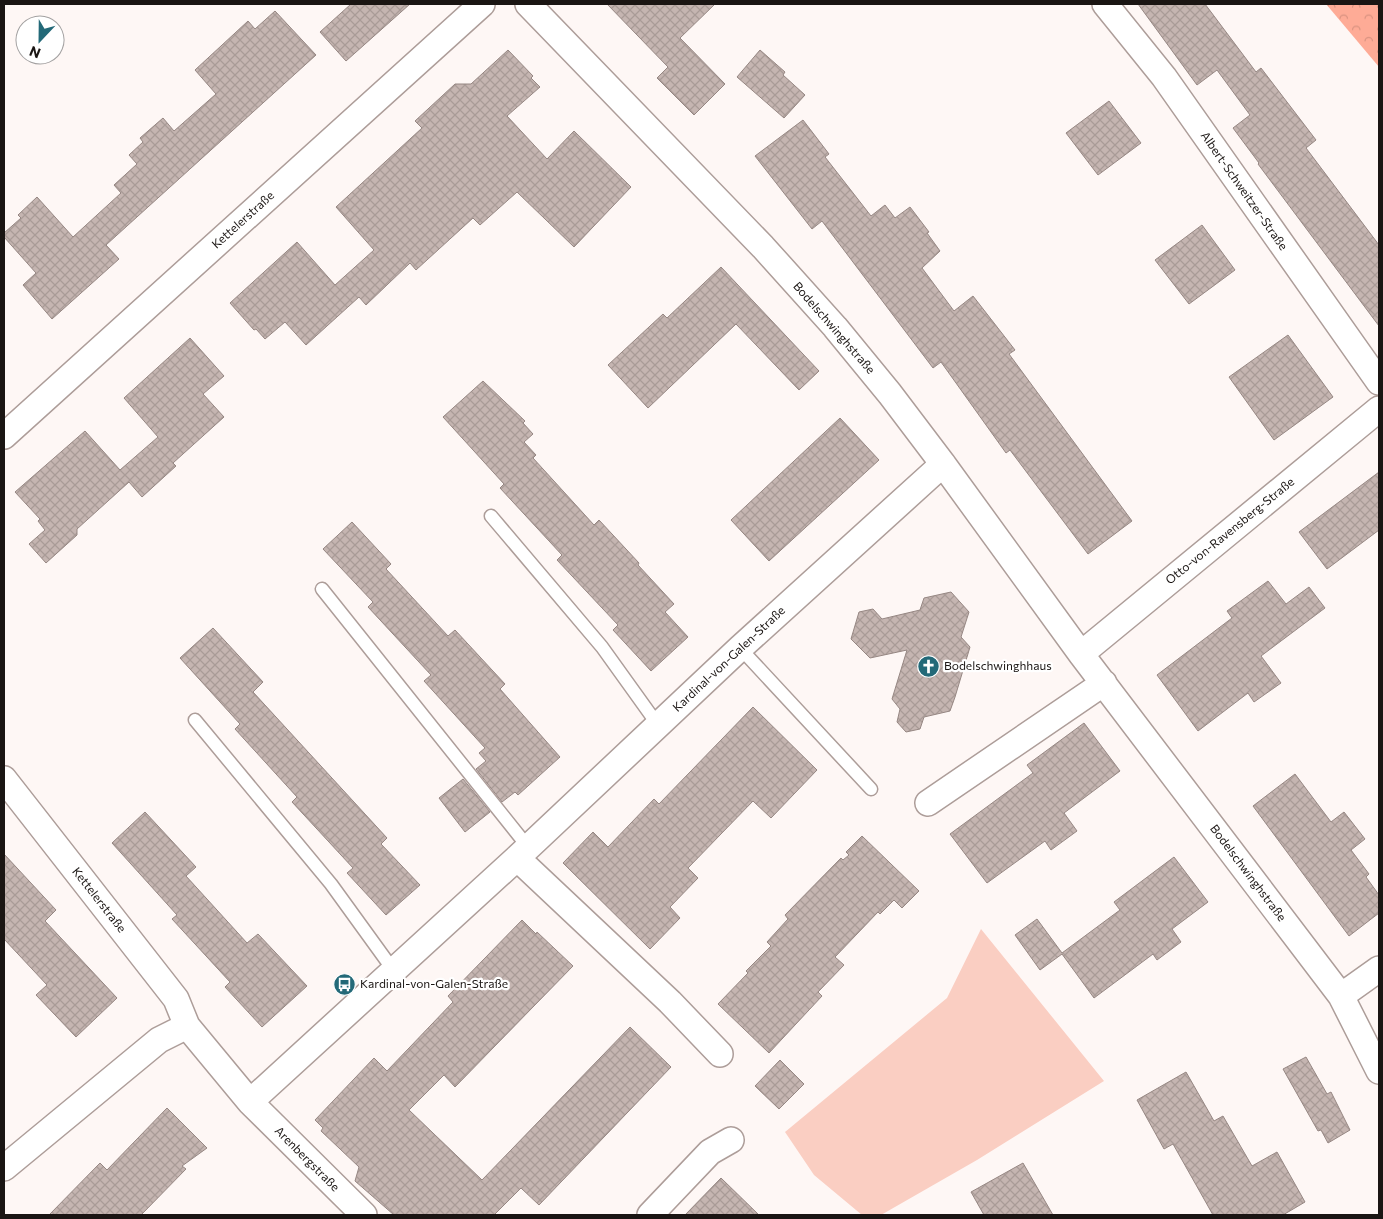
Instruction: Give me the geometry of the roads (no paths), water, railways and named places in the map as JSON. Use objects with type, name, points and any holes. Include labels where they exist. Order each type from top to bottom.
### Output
[{"type":"street","name":"Kettelerstraße","points":[[4,436],[482,4]]},
{"type":"street","name":"Bodelschwinghstraße","points":[[528,4],[776,262],[835,327],[878,379],[944,464],[1081,654],[1341,996],[1379,1071]]},
{"type":"street","name":"Albert-Schweitzer-Straße","points":[[1105,4],[1164,77],[1379,382]]},
{"type":"street","name":"Otto-von-Ravensberg-Straße","points":[[1081,654],[1379,409]]},
{"type":"street","name":"Kardinal-von-Galen-Straße","points":[[250,1102],[394,971],[740,648],[944,464]]},
{"type":"street","points":[[928,803],[1104,683]]},
{"type":"street","name":"Kettelerstraße","points":[[4,779],[176,999],[187,1026]]},
{"type":"street","points":[[522,852],[720,1054]]},
{"type":"street","points":[[1341,996],[1379,969]]},
{"type":"street","points":[[4,1168],[158,1040],[187,1026],[250,1102]]},
{"type":"street","name":"Arenbergstraße","points":[[250,1102],[364,1215]]},
{"type":"street","points":[[650,1215],[710,1152],[731,1140]]},
{"type":"lane","points":[[491,516],[602,647],[658,726]]},
{"type":"lane","points":[[322,589],[522,852]]},
{"type":"lane","points":[[740,648],[871,788]]},
{"type":"lane","points":[[196,720],[331,884],[394,971]]},
{"type":"place","name":"Bodelschwinghhaus","points":[[928,666]]},
{"type":"place","name":"Kardinal-von-Galen-Straße","points":[[344,984]]}]
